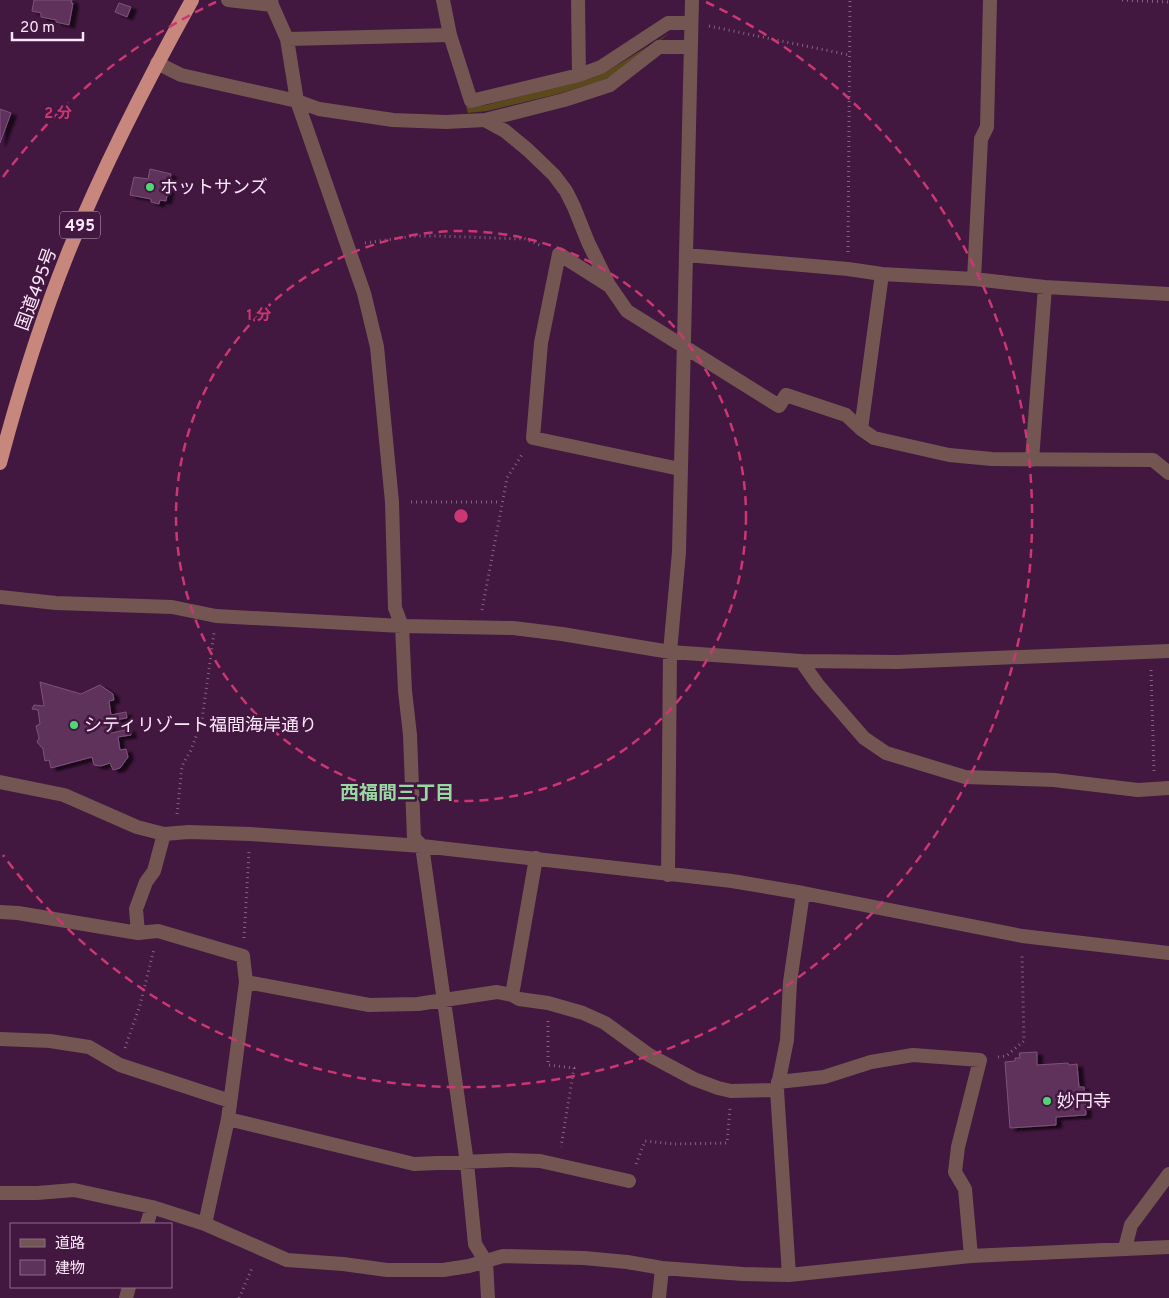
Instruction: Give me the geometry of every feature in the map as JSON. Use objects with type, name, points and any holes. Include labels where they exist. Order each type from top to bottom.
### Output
[{"type":"highway","name":"国道495号","points":[[0,463],[42,324],[70,249],[101,176],[157,63],[192,0]]},
{"type":"street","points":[[228,0],[272,3],[287,39],[297,101],[364,293],[377,347],[392,502],[395,608],[402,626],[405,691],[410,734],[414,838],[422,846],[467,1163],[475,1244],[486,1262],[488,1298]]},
{"type":"street","points":[[443,0],[450,35],[471,101],[601,68],[668,23],[691,23]]},
{"type":"street","points":[[578,0],[579,75]]},
{"type":"street","points":[[668,874],[670,652],[679,552],[692,0]]},
{"type":"street","points":[[974,279],[981,139],[987,127],[990,0]]},
{"type":"street","points":[[287,39],[450,35]]},
{"type":"street","points":[[157,63],[181,75],[297,101],[319,109],[393,120],[446,122],[484,120],[564,100],[610,85],[659,46],[691,46]]},
{"type":"street","points":[[484,120],[505,131],[528,150],[554,175],[566,191],[609,285],[626,311],[779,406],[786,395],[846,415],[874,438],[949,455],[1032,460],[1153,460],[1169,473]]},
{"type":"street","points":[[609,285],[558,254],[541,343],[533,438],[680,469]]},
{"type":"street","points":[[686,255],[848,269],[882,274],[974,279],[1045,287],[1169,294]]},
{"type":"street","points":[[861,429],[882,274]]},
{"type":"street","points":[[1032,460],[1045,287]]},
{"type":"street","points":[[0,597],[56,603],[172,607],[216,616],[402,626],[513,628],[670,652],[801,661],[897,662],[1169,651]]},
{"type":"street","points":[[801,661],[818,685],[864,738],[886,753],[965,777],[1054,780],[1138,790],[1169,788]]},
{"type":"street","points":[[0,782],[64,795],[138,827],[164,834],[189,832],[250,834],[422,846],[732,881],[1022,936],[1169,953]]},
{"type":"street","points":[[138,933],[136,909],[146,882],[154,871],[164,834]]},
{"type":"street","points":[[512,995],[536,858]]},
{"type":"street","points":[[789,1275],[778,1086],[787,1040],[790,982],[803,893]]},
{"type":"street","points":[[0,912],[18,913],[138,933],[158,931],[243,956],[246,982],[228,1119],[205,1224]]},
{"type":"street","points":[[246,982],[369,1005],[418,1004],[497,992],[512,995],[519,999],[548,1003],[583,1012],[605,1023],[649,1055],[686,1075],[718,1088],[731,1091],[778,1086],[824,1076],[871,1062],[913,1055],[980,1060],[958,1146],[956,1172],[965,1189],[971,1256]]},
{"type":"street","points":[[0,1039],[50,1041],[89,1047],[120,1065],[230,1102]]},
{"type":"street","points":[[228,1119],[414,1164],[510,1160],[540,1161],[628,1180]]},
{"type":"street","points":[[1125,1248],[1131,1225],[1169,1174]]},
{"type":"street","points":[[0,1192],[37,1193],[74,1190],[152,1208],[205,1224],[287,1260],[343,1264],[388,1270],[443,1270],[469,1266],[503,1256],[584,1258],[627,1262],[662,1268],[789,1275],[971,1256],[1169,1247]]},
{"type":"street","points":[[147,1223],[152,1208]]},
{"type":"street","points":[[659,1298],[662,1268]]},
{"type":"path","points":[[848,269],[850,0]]},
{"type":"path","points":[[1122,0],[1169,2]]},
{"type":"path","points":[[691,23],[849,55]]},
{"type":"path","points":[[347,245],[414,236],[525,239],[558,254]]},
{"type":"path","points":[[479,627],[507,478],[533,438]]},
{"type":"path","points":[[392,502],[501,502]]},
{"type":"path","points":[[189,832],[177,814],[182,766],[191,750],[202,720],[216,616]]},
{"type":"path","points":[[1151,652],[1154,790]]},
{"type":"path","points":[[243,956],[250,834]]},
{"type":"path","points":[[120,1065],[140,1005],[158,931]]},
{"type":"path","points":[[980,1060],[1006,1056],[1024,1041],[1022,936]]},
{"type":"path","points":[[548,1003],[548,1065],[574,1068],[558,1165]]},
{"type":"path","points":[[628,1180],[645,1141],[674,1144],[727,1143],[731,1091]]},
{"type":"path","points":[[238,1298],[261,1249]]},
{"type":"shaded area","points":[[670,33],[611,77],[558,94],[487,111],[468,113],[466,107],[486,105],[604,73]]},
{"type":"building","points":[[34,0],[72,0],[69,25],[41,17],[41,13],[32,11]]},
{"type":"building","points":[[119,3],[131,7],[127,17],[115,12]]},
{"type":"building","points":[[0,109],[11,113],[0,143]]},
{"type":"building","name":"ホットサンズ","points":[[150,169],[171,174],[166,201],[160,200],[159,204],[151,202],[151,199],[130,195],[134,177],[148,179]]},
{"type":"building","name":"シティリゾート福間海岸通り","points":[[40,682],[81,694],[100,685],[113,694],[114,700],[109,701],[111,715],[126,712],[127,718],[108,721],[111,733],[130,729],[131,735],[118,737],[120,750],[126,749],[128,757],[120,768],[113,770],[110,763],[101,766],[94,765],[92,757],[51,768],[49,760],[45,761],[43,749],[37,742],[39,738],[36,726],[40,724],[38,710],[32,709],[34,705],[44,706]]},
{"type":"building","name":"妙円寺","points":[[1037,1052],[1037,1065],[1077,1064],[1079,1087],[1084,1087],[1086,1115],[1056,1117],[1056,1125],[1010,1128],[1005,1062],[1015,1061],[1015,1058],[1020,1058],[1019,1053]]},
{"type":"place","name":"ホットサンズ","points":[[150,187]]},
{"type":"place","name":"シティリゾート福間海岸通り","points":[[74,725]]},
{"type":"place","name":"妙円寺","points":[[1047,1101]]},
{"type":"district","name":"西福間三丁目","points":[[397,792]]}]
